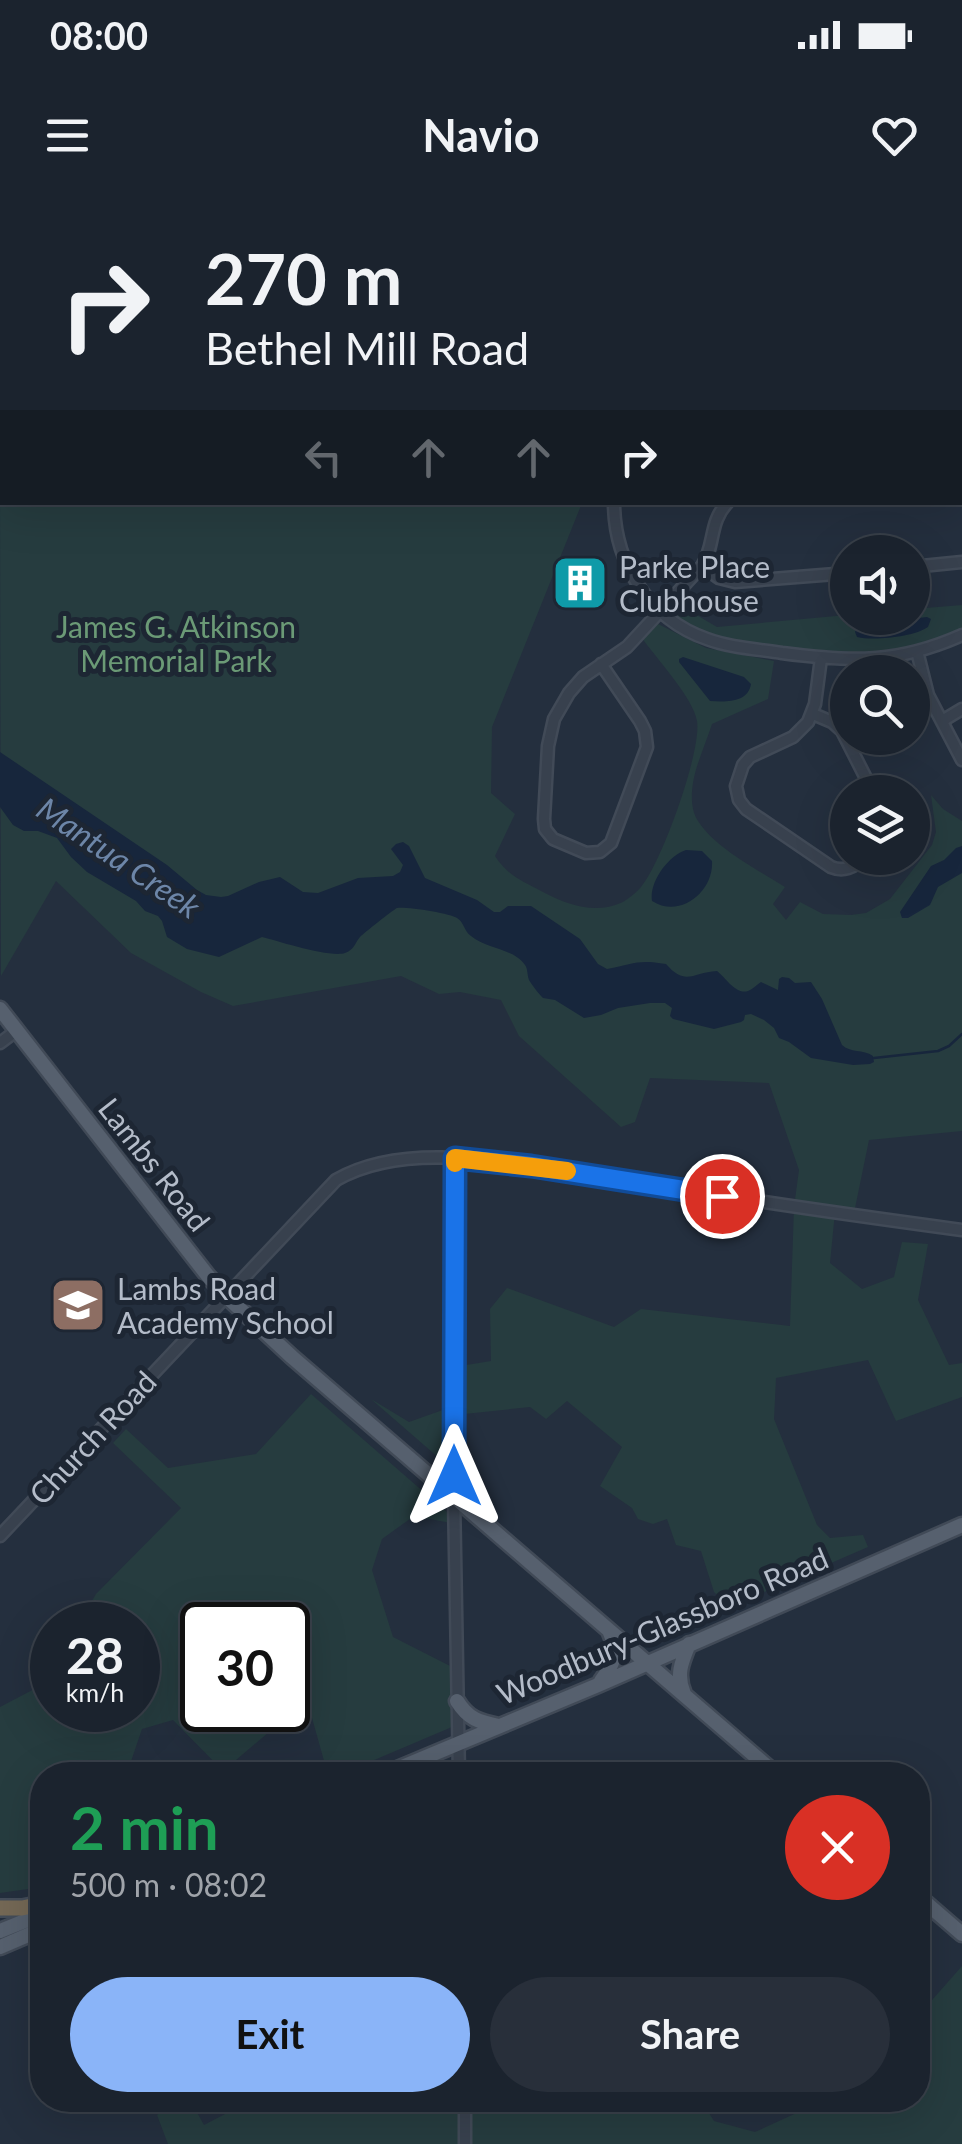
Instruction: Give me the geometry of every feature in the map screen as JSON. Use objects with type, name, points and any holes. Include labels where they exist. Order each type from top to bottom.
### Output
[{"type":"highway","points":[[0,1908],[30,1906]]},
{"type":"main road","name":"Lambs Road","points":[[6,1021],[225,1296],[762,1762]]},
{"type":"main road","name":"Woodbury-Glassboro Road","points":[[414,1762],[962,1524]]},
{"type":"main road","points":[[598,1684],[615,1658],[615,1643],[608,1628]]},
{"type":"main road","points":[[685,1695],[679,1669],[689,1644]]},
{"type":"main road","points":[[456,1700],[467,1716],[477,1722],[500,1726]]},
{"type":"main road","points":[[930,1906],[962,1934]]},
{"type":"main road","points":[[0,1931],[30,1919]]},
{"type":"main road","points":[[0,1947],[30,1934]]},
{"type":"street","points":[[614,505],[625,561],[641,590],[684,629],[708,640],[821,658],[866,660],[917,652],[962,635]]},
{"type":"street","points":[[600,664],[640,721],[646,747],[610,843],[605,850],[593,853],[550,837],[545,830],[548,746],[554,719],[587,673],[600,664],[624,650],[702,566],[710,550],[714,522],[726,505]]},
{"type":"street","points":[[930,565],[962,562]]},
{"type":"street","points":[[702,566],[735,582],[830,574]]},
{"type":"street","points":[[917,652],[928,695],[962,760]]},
{"type":"street","points":[[821,658],[813,714],[806,725],[793,737],[747,759],[737,782],[738,797],[746,809],[830,867]]},
{"type":"street","points":[[942,721],[962,708]]},
{"type":"street","points":[[813,714],[842,731],[864,775]]},
{"type":"street","points":[[0,1043],[6,1021]]},
{"type":"street","points":[[455,1158],[454,1497],[459,1762]]},
{"type":"street","name":"Church Road","points":[[0,1536],[336,1180],[352,1170],[399,1160],[455,1158],[962,1230]]},
{"type":"street","points":[[465,2112],[465,2144]]},
{"type":"green space","name":"James G. Atkinson Memorial Park","points":[[0,505],[581,505],[492,727],[491,793],[515,814],[495,856],[505,869],[543,892],[582,907],[613,906],[641,887],[659,856],[693,756],[697,736],[694,712],[642,638],[658,624],[706,648],[774,661],[768,699],[712,724],[696,768],[692,798],[696,817],[715,840],[785,887],[773,904],[786,920],[800,902],[823,914],[866,913],[890,899],[909,875],[930,875],[930,848],[936,832],[931,795],[943,809],[962,821],[962,1131],[869,1140],[854,1213],[835,1212],[830,1263],[862,1289],[894,1277],[902,1242],[928,1244],[918,1300],[949,1365],[962,1363],[962,1397],[896,1421],[868,1360],[776,1378],[774,1419],[817,1525],[830,1538],[863,1535],[868,1547],[730,1607],[714,1592],[701,1551],[676,1545],[667,1519],[653,1524],[638,1519],[632,1508],[600,1486],[622,1447],[567,1401],[546,1419],[530,1407],[455,1415],[455,1472],[371,1399],[409,1422],[454,1406],[454,1367],[491,1361],[490,1309],[507,1288],[614,1327],[641,1309],[790,1326],[799,1170],[769,1083],[650,1078],[635,1122],[621,1127],[519,1036],[501,1000],[460,992],[439,994],[401,976],[233,1006],[131,953],[56,881],[1,976]]},
{"type":"green space","points":[[676,603],[717,627],[830,617],[830,635],[930,635],[930,608],[962,605],[962,628],[881,653],[835,653],[738,641],[687,623],[674,611]]},
{"type":"green space","points":[[311,1394],[456,1520],[456,1524],[414,1516],[382,1539],[372,1570],[393,1637],[458,1670],[459,1724],[370,1762],[324,1762],[310,1711],[310,1602],[180,1602],[180,1727],[173,1720],[160,1724],[160,1602],[91,1602],[181,1508],[113,1443],[126,1429],[168,1468],[256,1454]]},
{"type":"green space","points":[[30,1691],[30,1732],[141,1732],[131,1762],[30,1762],[30,1889],[0,1893],[0,1707]]},
{"type":"green space","points":[[185,1732],[269,1732],[234,1762],[214,1762]]},
{"type":"green space","points":[[962,1966],[962,2144],[168,2144],[157,2115],[197,2112],[204,2125],[229,2112],[708,2112],[714,2121],[755,2132],[799,2112],[930,2112],[930,2002]]},
{"type":"water","points":[[856,635],[907,635],[883,638]]},
{"type":"water","points":[[683,657],[744,677],[751,684],[749,690],[735,700],[710,701],[679,662]]},
{"type":"water","points":[[0,752],[206,895],[228,896],[280,877],[303,892],[318,893],[358,878],[393,876],[403,865],[391,849],[403,842],[409,846],[425,878],[477,900],[494,912],[508,906],[531,906],[580,939],[598,964],[607,969],[649,962],[666,964],[685,977],[717,971],[744,992],[761,982],[778,990],[782,977],[795,983],[811,982],[842,1045],[873,1056],[874,1062],[853,1065],[811,1058],[751,1014],[741,1022],[714,1029],[673,1019],[672,1008],[665,1003],[618,1008],[584,1018],[555,1000],[543,998],[520,959],[477,940],[457,918],[427,910],[397,908],[345,953],[316,951],[262,937],[219,957],[187,949],[167,937],[158,916],[87,872],[57,838],[13,825],[0,807]]},
{"type":"water","points":[[962,846],[962,873],[938,887],[930,905],[902,918],[900,912],[925,875],[930,875],[931,866]]},
{"type":"water","points":[[686,850],[702,851],[712,861],[701,892],[673,907],[652,901],[661,871]]},
{"type":"waterway","name":"Mantua Creek","points":[[874,1058],[938,1051],[962,1034]]},
{"type":"slow traffic","points":[[455,1163],[455,1158],[567,1171]]},
{"type":"place","name":"Parke Place Clubhouse","points":[[580,583]]},
{"type":"place","name":"Lambs Road Academy School","points":[[78,1305]]},
{"type":"route","points":[[454,1476],[455,1158],[722,1196]]}]
